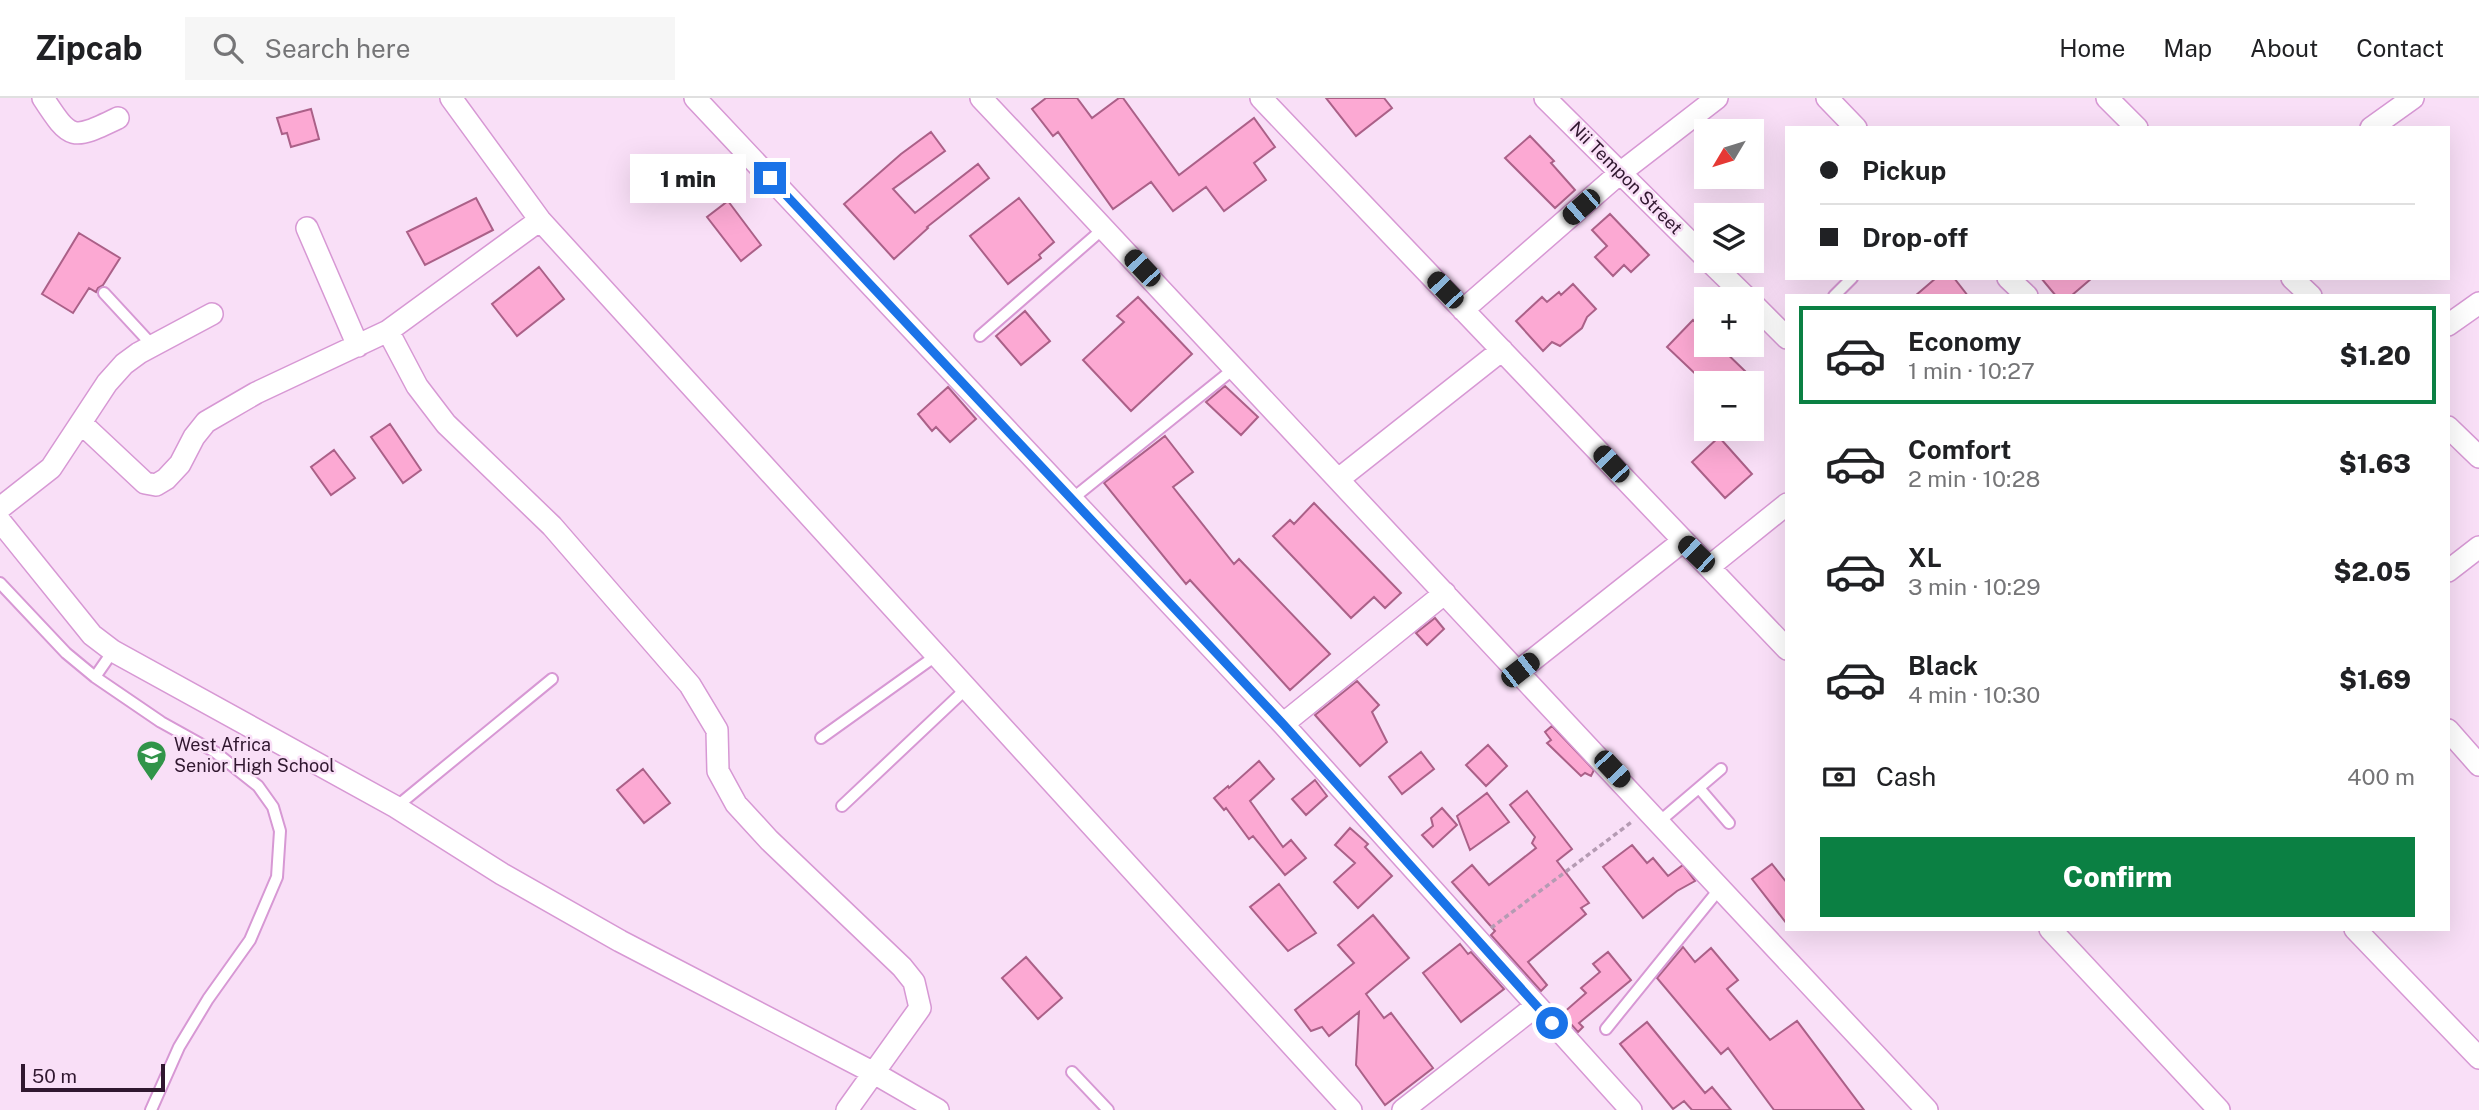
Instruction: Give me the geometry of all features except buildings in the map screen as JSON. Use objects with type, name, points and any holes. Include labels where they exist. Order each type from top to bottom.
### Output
[{"type":"street","points":[[43,98],[62,128],[75,134],[86,134],[118,118]]},
{"type":"street","points":[[451,98],[540,220],[1351,1110]]},
{"type":"street","points":[[695,98],[1283,724],[1631,1110]]},
{"type":"street","points":[[981,98],[1340,478],[1444,593],[1520,670],[1927,1110]]},
{"type":"street","points":[[1261,98],[1785,647]]},
{"type":"street","name":"Nii Tempon Street","points":[[1545,98],[1694,245]]},
{"type":"street","points":[[1463,310],[1620,173],[1717,98]]},
{"type":"street","points":[[1827,98],[1854,126]]},
{"type":"street","points":[[2107,98],[2135,126]]},
{"type":"street","points":[[2374,126],[2413,98]]},
{"type":"street","points":[[81,423],[145,483],[156,485],[180,464],[194,437],[206,422],[256,393],[388,331],[540,220]]},
{"type":"street","points":[[307,228],[358,346]]},
{"type":"street","name":"Nii Tempon Street","points":[[1722,273],[1736,287]]},
{"type":"street","points":[[2010,280],[2025,294]]},
{"type":"street","points":[[2294,280],[2309,294]]},
{"type":"street","points":[[2450,324],[2479,303]]},
{"type":"street","points":[[0,508],[51,468],[107,383],[124,364],[212,314]]},
{"type":"street","points":[[1764,315],[1785,336]]},
{"type":"street","points":[[388,331],[417,386],[446,424],[552,526],[690,685],[718,730],[718,771],[736,804],[769,840],[902,967],[914,982],[920,1008],[847,1110]]},
{"type":"street","points":[[1340,478],[1502,350]]},
{"type":"street","points":[[2450,429],[2479,457]]},
{"type":"street","points":[[1710,566],[1785,506]]},
{"type":"street","points":[[0,521],[92,635],[113,651],[397,807],[502,874],[620,941],[874,1073],[938,1110]]},
{"type":"street","points":[[1520,670],[1683,541]]},
{"type":"street","points":[[2450,569],[2479,547]]},
{"type":"street","points":[[1283,724],[1444,593]]},
{"type":"street","points":[[2450,732],[2479,765]]},
{"type":"street","points":[[2052,931],[2219,1110]]},
{"type":"street","points":[[2357,931],[2479,1058]]},
{"type":"street","points":[[1403,1110],[1536,1006]]},
{"type":"lane","points":[[980,336],[1104,228]]},
{"type":"lane","points":[[1836,294],[1850,280]]},
{"type":"lane","points":[[104,293],[153,346]]},
{"type":"lane","points":[[1072,499],[1236,368]]},
{"type":"lane","points":[[0,583],[66,653],[95,677],[161,722],[215,752],[258,786],[273,807],[280,831],[277,877],[250,940],[208,999],[179,1047],[151,1110]]},
{"type":"lane","points":[[95,677],[113,651]]},
{"type":"lane","points":[[821,738],[937,655]]},
{"type":"lane","points":[[397,807],[552,679]]},
{"type":"lane","points":[[842,806],[967,688]]},
{"type":"lane","points":[[1654,815],[1699,788],[1721,769]]},
{"type":"lane","points":[[1699,788],[1729,823]]},
{"type":"lane","points":[[1606,1029],[1721,887]]},
{"type":"lane","points":[[1072,1072],[1108,1110]]},
{"type":"path","points":[[1477,940],[1654,815]]},
{"type":"place","name":"West Africa Senior High School","points":[[151,782]]},
{"type":"route","points":[[770,178],[1283,724],[1552,1023]]}]
